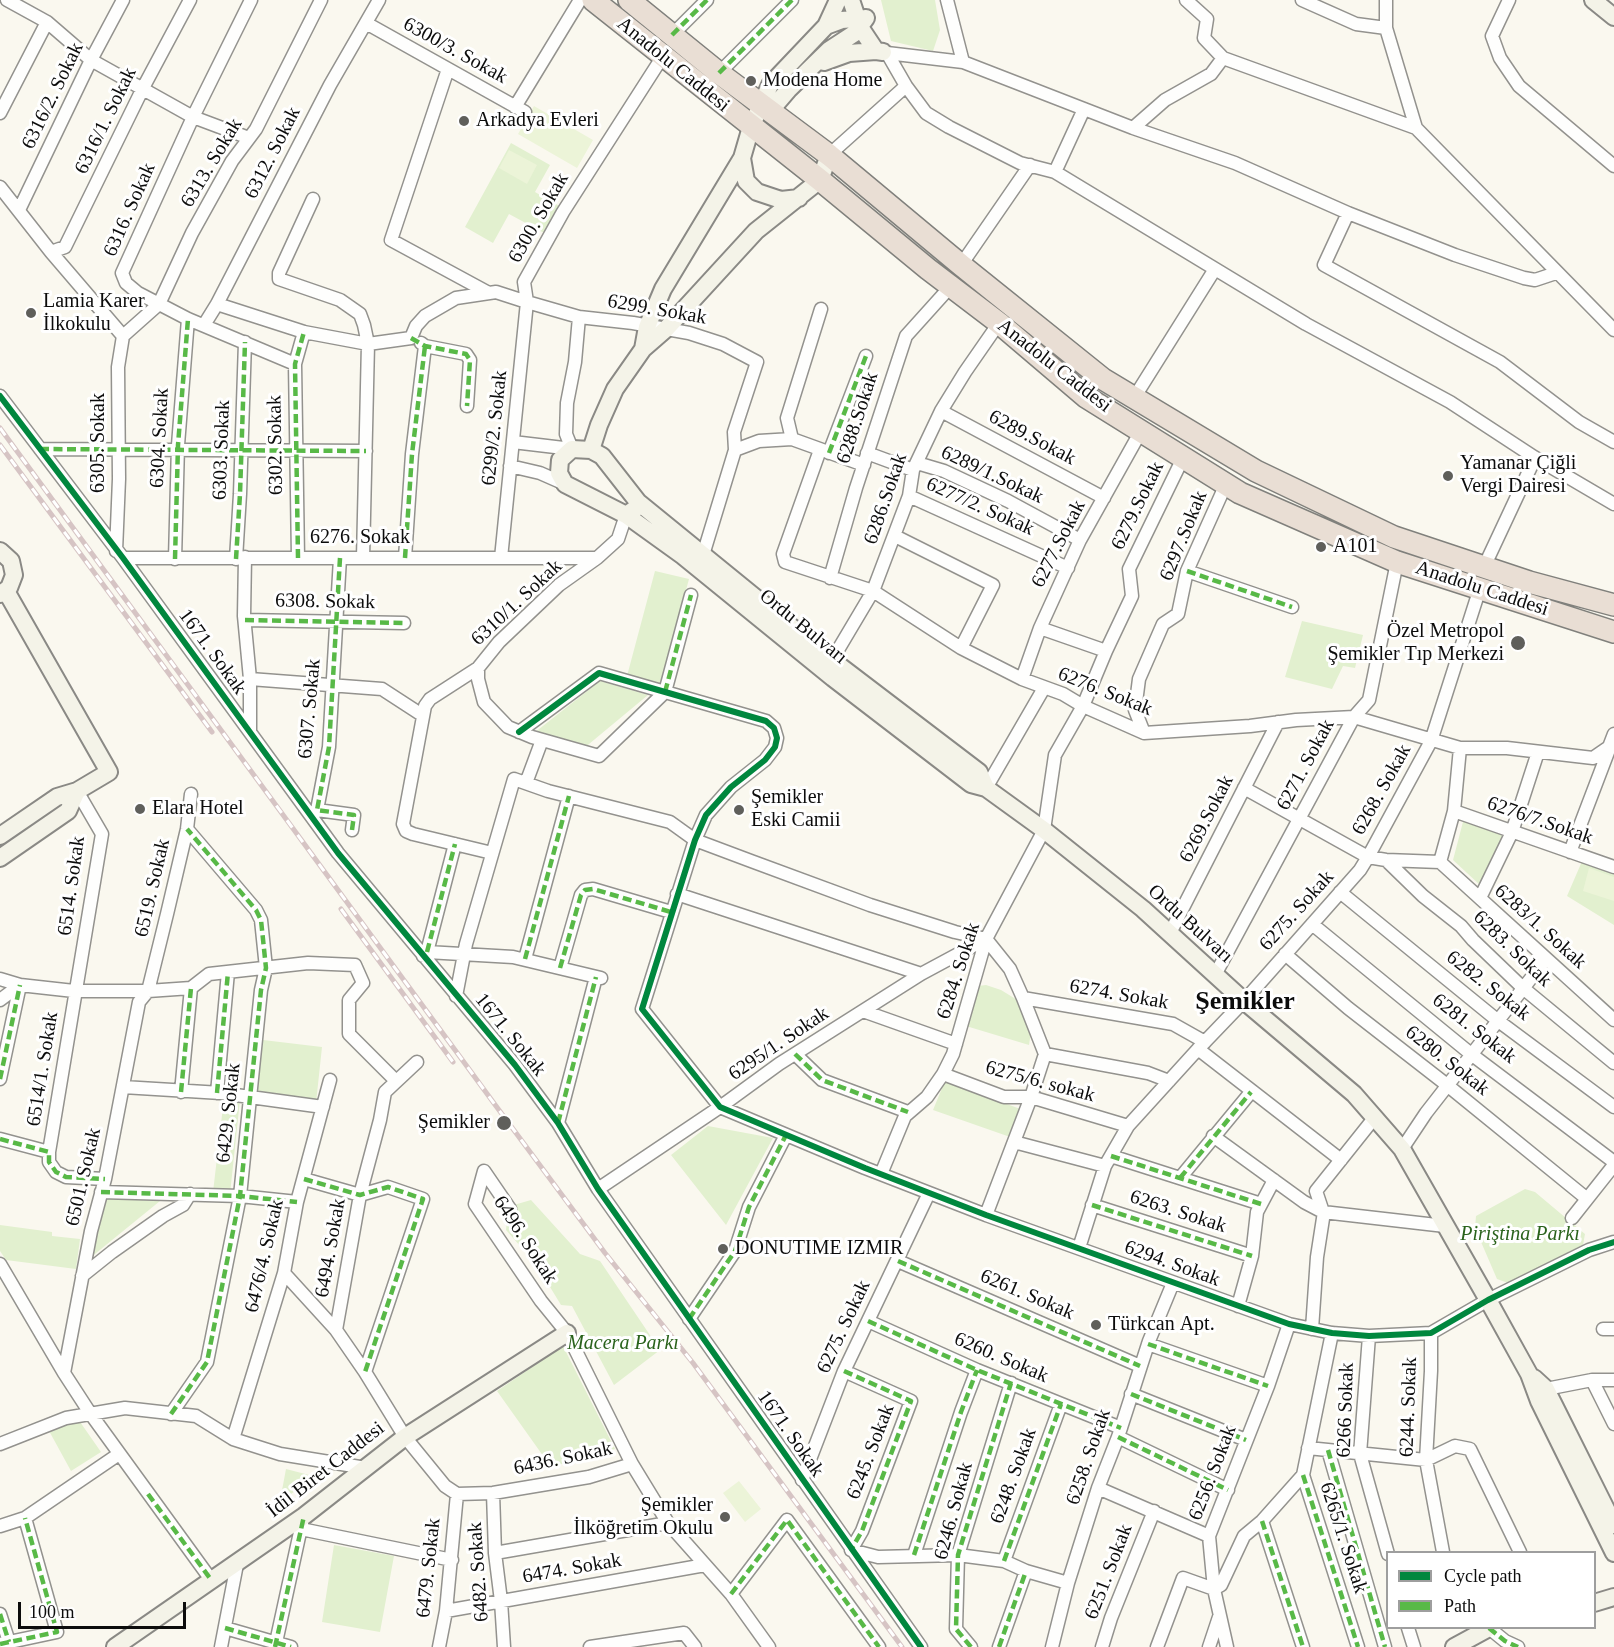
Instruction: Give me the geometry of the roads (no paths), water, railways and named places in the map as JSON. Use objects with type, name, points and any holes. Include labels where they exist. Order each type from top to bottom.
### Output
[{"type":"highway","name":"Anadolu Caddesi","points":[[593,0],[928,269],[999,323],[1086,397],[1240,493],[1397,562],[1482,578],[1528,582],[1614,605]]},
{"type":"highway","name":"Anadolu Caddesi","points":[[628,0],[719,73],[830,155],[961,265],[1103,379],[1256,471],[1482,578],[1614,632]]},
{"type":"main road","points":[[766,106],[770,85],[825,26],[837,0]]},
{"type":"main road","points":[[851,0],[861,21],[882,52]]},
{"type":"main road","points":[[643,349],[647,327],[663,289],[742,158],[751,127],[766,106],[829,50],[849,38],[861,21],[860,0]]},
{"type":"main road","points":[[825,26],[842,20],[861,21]]},
{"type":"main road","points":[[810,68],[849,53],[882,52]]},
{"type":"main road","points":[[566,484],[561,478],[559,465],[565,454],[572,449],[591,450],[615,389],[643,349],[666,329],[756,231],[820,180],[830,155]]},
{"type":"main road","points":[[742,158],[746,181],[757,192],[781,200],[799,198]]},
{"type":"main road","name":"Ordu Bulvarı","points":[[591,450],[602,456],[638,502],[832,660],[979,772],[986,788]]},
{"type":"main road","name":"Ordu Bulvarı","points":[[566,484],[626,515],[683,556],[833,678],[971,784],[986,788],[1044,830],[1143,909],[1244,1002],[1354,1094],[1402,1149],[1488,1300],[1529,1374],[1539,1401],[1614,1553]]},
{"type":"main road","points":[[626,515],[636,509],[638,502]]},
{"type":"main road","points":[[0,551],[11,561],[14,568],[12,582],[3,592],[109,772],[77,791],[57,797],[0,836]]},
{"type":"main road","points":[[0,858],[68,811],[77,791]]},
{"type":"main road","name":"İdil Biret Caddesi","points":[[115,1647],[302,1522],[405,1437],[567,1332]]},
{"type":"main road","name":"Ordu Bulvarı","points":[[1529,1374],[1546,1389],[1614,1525]]},
{"type":"main road","points":[[1596,1602],[1614,1597]]},
{"type":"main road","points":[[1454,1647],[1468,1633],[1485,1629]]},
{"type":"street","points":[[7,0],[47,22],[91,60],[193,117],[249,138]]},
{"type":"street","name":"6316/2. Sokak","points":[[19,210],[91,60],[123,0]]},
{"type":"street","name":"6316/1. Sokak","points":[[51,252],[65,247],[143,88],[190,0]]},
{"type":"street","name":"6316. Sokak","points":[[251,0],[193,117],[122,273],[126,283],[138,293],[188,319],[295,364]]},
{"type":"street","name":"6312. Sokak","points":[[204,325],[330,85],[379,0]]},
{"type":"street","name":"6300/3. Sokak","points":[[366,23],[520,110],[580,0]]},
{"type":"street","points":[[672,35],[706,0]]},
{"type":"street","points":[[719,73],[792,0]]},
{"type":"street","points":[[947,0],[963,62]]},
{"type":"street","points":[[1186,0],[1207,19],[1204,38],[1223,58],[1416,128],[1614,330]]},
{"type":"street","points":[[1302,0],[1356,24],[1386,28]]},
{"type":"street","points":[[1386,0],[1386,28],[1416,128]]},
{"type":"street","points":[[1509,0],[1492,36],[1500,58],[1519,86],[1614,166]]},
{"type":"street","name":"6313. Sokak","points":[[123,336],[159,304],[192,233],[232,161],[256,129],[316,2]]},
{"type":"street","points":[[0,113],[47,22]]},
{"type":"street","points":[[882,52],[963,62],[1133,129],[1235,163],[1348,213],[1455,255],[1535,280],[1556,273]]},
{"type":"street","points":[[882,52],[926,113],[1020,163],[1055,172],[1306,324],[1450,402],[1535,458],[1614,504]]},
{"type":"street","name":"6300. Sokak","points":[[527,302],[524,282],[563,212],[663,56]]},
{"type":"street","points":[[1133,129],[1166,100],[1210,74],[1223,58]]},
{"type":"street","points":[[448,69],[391,240],[487,292]]},
{"type":"street","points":[[830,155],[906,86]]},
{"type":"street","points":[[1055,172],[1084,109]]},
{"type":"street","points":[[1594,149],[1614,153]]},
{"type":"street","points":[[961,265],[1030,165]]},
{"type":"street","points":[[0,187],[51,252],[123,336]]},
{"type":"street","points":[[313,200],[279,273],[279,279],[340,300],[360,314],[368,344],[363,558]]},
{"type":"street","points":[[1348,213],[1324,265],[1500,362],[1579,422],[1614,442]]},
{"type":"street","points":[[1134,398],[1215,269]]},
{"type":"street","name":"6288.Sokak","points":[[830,578],[906,336],[951,286]]},
{"type":"street","points":[[411,338],[416,326],[425,316],[456,298],[496,292],[527,302]]},
{"type":"street","name":"6299. Sokak","points":[[527,302],[579,317],[666,329],[723,344],[757,362],[734,432],[735,450],[703,555]]},
{"type":"street","name":"6299/2. Sokak","points":[[501,558],[527,302]]},
{"type":"street","points":[[217,304],[304,332],[368,344],[411,338],[425,346],[466,354],[470,360],[467,406]]},
{"type":"street","points":[[735,450],[759,441],[792,439],[787,418],[821,309]]},
{"type":"street","points":[[513,442],[572,449],[566,434],[567,403],[575,362],[579,317]]},
{"type":"street","name":"6304. Sokak","points":[[175,559],[177,449],[188,319]]},
{"type":"street","name":"6286.Sokak","points":[[832,660],[873,591],[909,496],[915,467],[941,411],[999,323]]},
{"type":"street","name":"6302. Sokak","points":[[298,558],[295,364],[304,332]]},
{"type":"street","name":"6305. Sokak","points":[[119,555],[118,367],[123,336]]},
{"type":"street","name":"6303. Sokak","points":[[245,342],[241,558],[250,679],[250,731]]},
{"type":"street","points":[[405,558],[412,454],[425,346]]},
{"type":"street","points":[[824,451],[866,356]]},
{"type":"street","name":"1671. Sokak","points":[[0,396],[338,853],[505,1052],[558,1123],[598,1189],[921,1647]]},
{"type":"street","name":"6289.Sokak","points":[[941,411],[1104,498]]},
{"type":"street","name":"6277.Sokak","points":[[1022,679],[1040,628],[1080,540],[1141,431]]},
{"type":"street","name":"6289/1.Sokak","points":[[792,439],[824,451],[944,471],[1008,501],[1080,540]]},
{"type":"street","points":[[40,449],[366,451]]},
{"type":"street","name":"6276. Sokak","points":[[824,451],[783,554],[784,562],[873,591],[961,648],[1022,679],[1063,694],[1144,733],[1354,717],[1460,748],[1506,748],[1593,758],[1612,748]]},
{"type":"street","name":"6279.Sokak","points":[[1083,705],[1132,596],[1129,569],[1183,458]]},
{"type":"street","name":"6268. Sokak","points":[[1368,857],[1431,741],[1482,578],[1535,458]]},
{"type":"street","name":"Ordu Bulvarı","points":[[510,466],[540,473],[566,484]]},
{"type":"street","name":"6297.Sokak","points":[[1144,733],[1135,710],[1139,679],[1163,624],[1178,614],[1187,571],[1226,484]]},
{"type":"street","name":"6277/2. Sokak","points":[[909,496],[1068,568]]},
{"type":"street","name":"6310/1. Sokak","points":[[626,515],[618,539],[597,558],[559,585],[499,642],[478,668],[479,688],[484,702],[508,727],[542,740],[599,756],[665,692]]},
{"type":"street","points":[[895,536],[993,585],[961,648]]},
{"type":"street","name":"6276. Sokak","points":[[119,555],[175,559],[597,558]]},
{"type":"street","name":"6307. Sokak","points":[[340,558],[328,747],[317,810],[354,814],[352,830]]},
{"type":"street","name":"6271. Sokak","points":[[1215,975],[1354,717],[1369,700],[1397,562]]},
{"type":"street","points":[[1187,571],[1292,607]]},
{"type":"street","points":[[665,692],[691,595]]},
{"type":"street","name":"6308. Sokak","points":[[245,620],[404,623]]},
{"type":"street","points":[[1040,628],[1106,651]]},
{"type":"street","points":[[478,668],[430,699],[425,705],[403,824],[406,831],[413,834],[492,853]]},
{"type":"street","points":[[519,732],[599,673],[766,721],[774,728],[777,738],[775,747],[765,760],[731,787],[706,816],[694,840],[642,1009],[720,1107]]},
{"type":"street","points":[[250,679],[382,689],[422,715]]},
{"type":"street","points":[[986,788],[1044,688]]},
{"type":"street","name":"6284. Sokak","points":[[881,1174],[905,1116],[927,1097],[943,1074],[956,1044],[986,939],[1044,830],[1054,755],[1083,705]]},
{"type":"street","name":"6269.Sokak","points":[[1170,933],[1278,722]]},
{"type":"street","points":[[1570,852],[1612,748],[1614,734]]},
{"type":"street","points":[[526,783],[542,740]]},
{"type":"street","points":[[1244,788],[1368,857],[1440,862],[1454,811],[1460,748]]},
{"type":"street","points":[[1480,898],[1512,831],[1538,752]]},
{"type":"street","points":[[456,996],[464,955],[514,779],[670,822],[694,840],[870,905],[955,932],[986,939],[1010,969],[1045,1054],[1031,1098],[986,1215]]},
{"type":"street","name":"6514. Sokak","points":[[74,992],[102,834],[77,791]]},
{"type":"street","name":"6519. Sokak","points":[[148,991],[187,830],[191,794]]},
{"type":"street","points":[[525,959],[569,796]]},
{"type":"street","name":"6276/7.Sokak","points":[[1454,811],[1614,867]]},
{"type":"street","name":"6429. Sokak","points":[[171,1414],[207,1362],[240,1196],[261,990],[266,968],[261,920],[256,910],[187,830]]},
{"type":"street","points":[[455,844],[425,954],[513,957],[599,977],[558,1123]]},
{"type":"street","name":"6275. Sokak","points":[[1078,1248],[1108,1161],[1128,1126],[1201,1045],[1244,1002],[1360,870],[1368,857]]},
{"type":"street","name":"6283. Sokak","points":[[1386,860],[1423,896],[1461,926],[1523,988],[1614,1063]]},
{"type":"street","name":"6283/1. Sokak","points":[[1440,862],[1614,1020]]},
{"type":"street","points":[[561,968],[581,895],[585,890],[593,889],[671,912]]},
{"type":"street","name":"6282. Sokak","points":[[1340,892],[1497,1020],[1614,1107]]},
{"type":"street","points":[[677,894],[921,974]]},
{"type":"street","name":"6281. Sokak","points":[[1312,924],[1471,1054],[1614,1164]]},
{"type":"street","name":"6295/1. Sokak","points":[[598,1189],[795,1054],[921,974],[986,939]]},
{"type":"street","name":"6280. Sokak","points":[[1285,954],[1348,1008],[1586,1198]]},
{"type":"street","points":[[1402,1149],[1447,1085],[1546,959]]},
{"type":"street","points":[[0,979],[20,985],[74,992],[148,991],[191,988],[209,974],[308,963],[355,965],[363,983],[350,1000],[349,1034],[396,1081]]},
{"type":"street","points":[[217,1093],[228,972]]},
{"type":"street","points":[[0,1000],[20,985]]},
{"type":"street","points":[[0,1079],[20,985]]},
{"type":"street","points":[[181,1092],[191,988]]},
{"type":"street","name":"6501. Sokak","points":[[64,1373],[139,1002],[148,991]]},
{"type":"street","name":"6514/1. Sokak","points":[[50,1152],[74,992]]},
{"type":"street","name":"6274. Sokak","points":[[1023,998],[1173,1024],[1201,1045],[1251,1092],[1341,1160]]},
{"type":"street","points":[[863,1011],[956,1044]]},
{"type":"street","points":[[795,1054],[822,1080],[908,1112]]},
{"type":"street","points":[[1045,1054],[1148,1073],[1169,1081]]},
{"type":"street","name":"6494. Sokak","points":[[336,1330],[360,1195],[385,1092],[417,1062]]},
{"type":"street","name":"6275/6. sokak","points":[[943,1074],[1004,1097],[1031,1098],[1128,1126]]},
{"type":"street","name":"6476/4. Sokak","points":[[233,1439],[284,1273],[297,1202],[330,1080]]},
{"type":"street","points":[[123,1087],[251,1096],[323,1107]]},
{"type":"street","points":[[1180,1178],[1251,1092]]},
{"type":"street","name":"6294. Sokak","points":[[720,1107],[986,1215],[1289,1324],[1332,1333],[1369,1336],[1431,1333],[1488,1300],[1589,1250],[1614,1242]]},
{"type":"street","points":[[1312,1329],[1323,1212],[1316,1191],[1374,1118]]},
{"type":"street","points":[[689,1319],[735,1251],[749,1207],[786,1135]]},
{"type":"street","points":[[1213,1136],[1305,1202],[1323,1212],[1445,1226]]},
{"type":"street","points":[[0,1139],[50,1152],[49,1162],[56,1172],[66,1177],[105,1179]]},
{"type":"street","points":[[1014,1142],[1180,1178],[1261,1204]]},
{"type":"street","points":[[1572,1218],[1614,1164]]},
{"type":"street","name":"6496. Sokak","points":[[510,1209],[484,1171],[475,1204],[542,1301],[567,1332]]},
{"type":"street","points":[[304,1179],[360,1195],[388,1186],[423,1198],[365,1372]]},
{"type":"street","name":"6263. Sokak","points":[[1238,1306],[1252,1256],[1257,1212],[1274,1180]]},
{"type":"street","points":[[101,1192],[240,1196],[297,1202]]},
{"type":"street","name":"6275. Sokak","points":[[802,1480],[844,1371],[929,1193]]},
{"type":"street","points":[[82,1276],[163,1216],[183,1205],[190,1194]]},
{"type":"street","name":"6263. Sokak","points":[[1092,1205],[1252,1256]]},
{"type":"street","name":"6261. Sokak","points":[[898,1261],[1140,1366]]},
{"type":"street","points":[[0,1264],[90,1413],[212,1581]]},
{"type":"street","points":[[284,1273],[336,1330],[405,1437],[445,1486],[457,1494]]},
{"type":"street","name":"6258. Sokak","points":[[1052,1647],[1068,1583],[1098,1488],[1120,1432],[1148,1344],[1173,1283]]},
{"type":"street","name":"6260. Sokak","points":[[868,1321],[977,1370],[1061,1404],[1120,1432],[1228,1490]]},
{"type":"street","name":"6256. Sokak","points":[[1227,1647],[1214,1589],[1209,1536],[1268,1386],[1289,1324]]},
{"type":"street","points":[[567,1332],[632,1464]]},
{"type":"street","name":"6265/1. Sokak","points":[[1332,1333],[1303,1475],[1358,1647]]},
{"type":"street","name":"6244. Sokak","points":[[1431,1333],[1426,1460],[1443,1551]]},
{"type":"street","name":"6266 Sokak","points":[[1369,1336],[1360,1454],[1387,1551]]},
{"type":"street","points":[[1148,1344],[1268,1386]]},
{"type":"street","points":[[914,1555],[977,1370]]},
{"type":"street","name":"6245. Sokak","points":[[844,1371],[911,1401],[862,1531],[851,1550]]},
{"type":"street","points":[[1592,1380],[1614,1424]]},
{"type":"street","points":[[1546,1389],[1592,1380],[1614,1380]]},
{"type":"street","name":"6246. Sokak","points":[[971,1647],[956,1629],[958,1555],[1011,1383]]},
{"type":"street","points":[[1131,1394],[1246,1440]]},
{"type":"street","name":"6248. Sokak","points":[[1004,1561],[1061,1404]]},
{"type":"street","points":[[0,1444],[66,1418],[125,1408],[196,1416],[233,1439],[280,1454],[366,1468]]},
{"type":"street","points":[[1308,1448],[1426,1460],[1455,1446],[1470,1449],[1520,1551]]},
{"type":"street","points":[[1328,1450],[1385,1647]]},
{"type":"street","points":[[0,1526],[25,1518],[119,1454]]},
{"type":"street","name":"6436. Sokak","points":[[457,1494],[493,1493],[589,1477],[632,1464],[668,1523],[731,1594],[769,1647]]},
{"type":"street","points":[[1157,1647],[1183,1578],[1214,1589],[1221,1585],[1244,1536],[1262,1521],[1303,1475]]},
{"type":"street","points":[[1098,1488],[1209,1536]]},
{"type":"street","name":"6482. Sokak","points":[[493,1493],[495,1553],[504,1647]]},
{"type":"street","name":"6479. Sokak","points":[[439,1647],[452,1560],[457,1494]]},
{"type":"street","name":"6251. Sokak","points":[[1102,1647],[1111,1618],[1154,1511]]},
{"type":"street","points":[[0,1614],[4,1643],[57,1632],[25,1518]]},
{"type":"street","points":[[731,1594],[787,1520],[876,1646]]},
{"type":"street","points":[[1262,1521],[1303,1647]]},
{"type":"street","points":[[275,1645],[302,1522],[452,1560]]},
{"type":"street","points":[[495,1553],[668,1523]]},
{"type":"street","points":[[851,1550],[878,1557],[958,1555],[1004,1561],[1026,1571],[1068,1583]]},
{"type":"street","points":[[221,1647],[237,1564]]},
{"type":"street","name":"6474. Sokak","points":[[446,1611],[705,1566]]},
{"type":"street","points":[[999,1647],[1026,1571]]},
{"type":"street","points":[[1209,1647],[1220,1616]]},
{"type":"street","points":[[225,1629],[275,1645],[291,1647]]},
{"type":"street","points":[[1408,1629],[1414,1647]]},
{"type":"street","points":[[1490,1629],[1505,1641],[1518,1647]]},
{"type":"street","points":[[590,1647],[684,1633],[695,1647]]},
{"type":"railway","points":[[0,428],[496,1106],[605,1253],[693,1363],[902,1647]]},
{"type":"railway","points":[[0,445],[212,732]]},
{"type":"railway","points":[[341,909],[453,1062]]},
{"type":"place","name":"Modena Home","points":[[751,81]]},
{"type":"place","name":"Arkadya Evleri","points":[[464,121]]},
{"type":"place","name":"Lamia Karer İlkokulu","points":[[31,313]]},
{"type":"place","name":"Yamanar Çiğli Vergi Dairesi","points":[[1448,476]]},
{"type":"place","name":"A101","points":[[1321,547]]},
{"type":"place","name":"Özel Metropol Şemikler Tıp Merkezi","points":[[1518,643]]},
{"type":"place","name":"Elara Hotel","points":[[140,809]]},
{"type":"place","name":"Şemikler Eski Camii","points":[[739,810]]},
{"type":"place","name":"Şemikler","points":[[504,1123]]},
{"type":"place","name":"DONUTIME IZMIR","points":[[723,1249]]},
{"type":"place","name":"Türkcan Apt.","points":[[1096,1325]]},
{"type":"place","name":"Şemikler İlköğretim Okulu","points":[[725,1517]]},
{"type":"district","name":"Şemikler","points":[[1245,1002]]},
{"type":"park label","name":"Piriştina Parkı","points":[[1520,1235]]},
{"type":"park label","name":"Macera Parkı","points":[[623,1344]]}]
